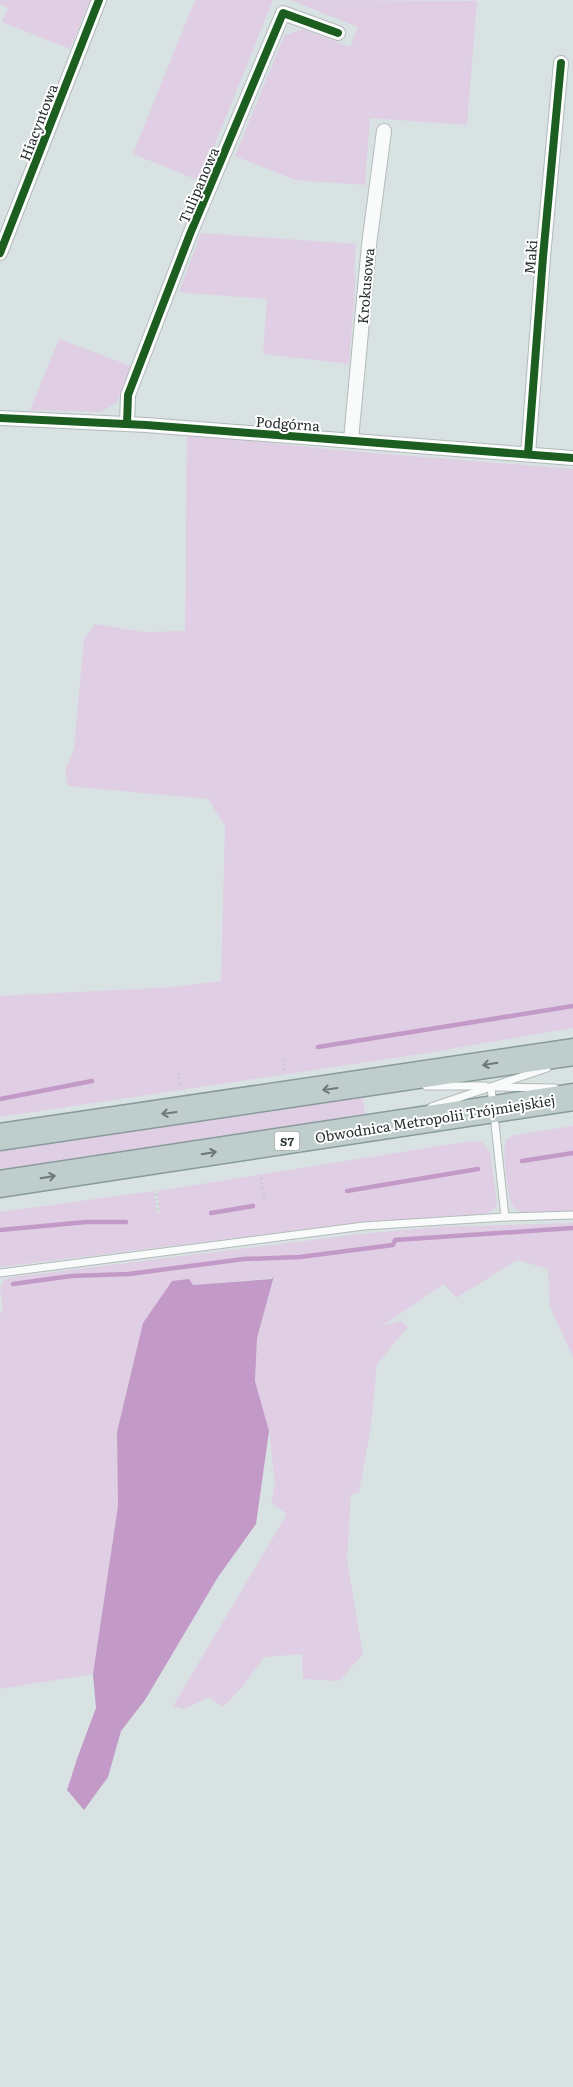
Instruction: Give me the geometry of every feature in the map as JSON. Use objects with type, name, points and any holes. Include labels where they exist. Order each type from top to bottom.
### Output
[{"type":"highway","points":[[0,1137],[361,1084],[564,1060]]},
{"type":"highway","name":"Obwodnica Metropolii Trójmiejskiej","points":[[0,1184],[367,1129],[492,1098],[568,1092]]},
{"type":"street","name":"Hiacyntowa","points":[[0,253],[99,0]]},
{"type":"street","name":"Tulipanowa","points":[[127,424],[128,395],[131,386],[190,234],[283,13],[338,33]]},
{"type":"street","name":"Maki","points":[[528,454],[543,257],[561,63]]},
{"type":"street","name":"Krokusowa","points":[[351,440],[369,246],[384,132]]},
{"type":"street","name":"Podgórna","points":[[0,418],[127,424],[573,458]]},
{"type":"lane","points":[[423,1110],[492,1098],[564,1060],[573,1059]]},
{"type":"lane","points":[[361,1084],[410,1085]]},
{"type":"lane","points":[[420,1085],[492,1098]]},
{"type":"lane","points":[[492,1098],[505,1217]]},
{"type":"lane","points":[[367,1129],[414,1113]]},
{"type":"lane","points":[[0,1273],[364,1226],[505,1217],[573,1215]]},
{"type":"path","points":[[283,1060],[284,1071]]},
{"type":"path","points":[[178,1073],[180,1086]]},
{"type":"path","points":[[261,1178],[265,1200]]},
{"type":"path","points":[[156,1194],[159,1213]]},
{"type":"shaded area","points":[[0,0],[90,0],[70,49],[2,22],[8,8],[0,5]]},
{"type":"shaded area","points":[[195,0],[273,0],[200,181],[133,154]]},
{"type":"shaded area","points":[[290,0],[477,1],[467,125],[370,118],[365,185],[295,180],[235,156],[284,36],[302,29],[350,47],[358,27]]},
{"type":"shaded area","points":[[201,233],[356,244],[354,272],[356,275],[349,364],[263,354],[267,299],[179,292]]},
{"type":"shaded area","points":[[59,339],[131,366],[117,402],[101,412],[30,410]]},
{"type":"shaded area","points":[[187,434],[337,450],[573,469],[573,1028],[421,1054],[0,1117],[0,996],[174,987],[221,981],[225,826],[208,799],[68,786],[65,772],[74,748],[84,639],[95,624],[144,632],[185,631]]},
{"type":"shaded area","points":[[362,1093],[366,1120],[0,1174],[0,1148]]},
{"type":"shaded area","points":[[573,1126],[573,1211],[523,1213],[516,1209],[511,1201],[507,1184],[505,1163],[506,1140],[514,1135]]},
{"type":"shaded area","points":[[471,1141],[482,1142],[490,1152],[497,1203],[494,1209],[486,1214],[350,1224],[0,1267],[0,1212],[154,1191],[157,1213],[160,1213],[157,1191]]},
{"type":"shaded area","points":[[573,1223],[573,1357],[550,1307],[548,1269],[517,1260],[456,1298],[444,1284],[382,1326],[401,1321],[408,1327],[377,1364],[371,1426],[359,1493],[351,1494],[347,1560],[363,1654],[339,1681],[303,1679],[302,1654],[264,1657],[242,1687],[223,1707],[209,1697],[184,1709],[173,1706],[287,1514],[271,1503],[275,1484],[269,1431],[255,1381],[257,1338],[274,1278],[193,1285],[188,1279],[117,1432],[118,1506],[93,1674],[0,1689],[0,1313],[3,1312],[0,1288],[4,1280],[13,1277],[361,1234],[439,1227]]},
{"type":"shaded area","points":[[274,1276],[257,1338],[255,1381],[269,1431],[256,1524],[218,1577],[145,1700],[121,1731],[108,1777],[84,1810],[67,1790],[96,1708],[93,1674],[118,1506],[117,1432],[143,1323],[172,1281],[189,1279],[193,1285],[272,1279]]},
{"type":"waterway","points":[[318,1047],[573,1006]]},
{"type":"waterway","points":[[0,1099],[92,1081]]},
{"type":"waterway","points":[[522,1161],[573,1153]]},
{"type":"waterway","points":[[347,1191],[478,1169]]},
{"type":"waterway","points":[[211,1213],[253,1206]]},
{"type":"waterway","points":[[0,1230],[86,1222],[126,1222]]},
{"type":"waterway","points":[[13,1284],[71,1276],[129,1274],[244,1259],[300,1257],[393,1245],[395,1240],[573,1228]]},
{"type":"cycle path","points":[[0,253],[99,0]]},
{"type":"cycle path","points":[[127,424],[128,395],[190,234],[283,13],[338,33]]},
{"type":"cycle path","points":[[528,454],[543,257],[561,63]]},
{"type":"cycle path","points":[[0,418],[146,425],[573,458]]}]
